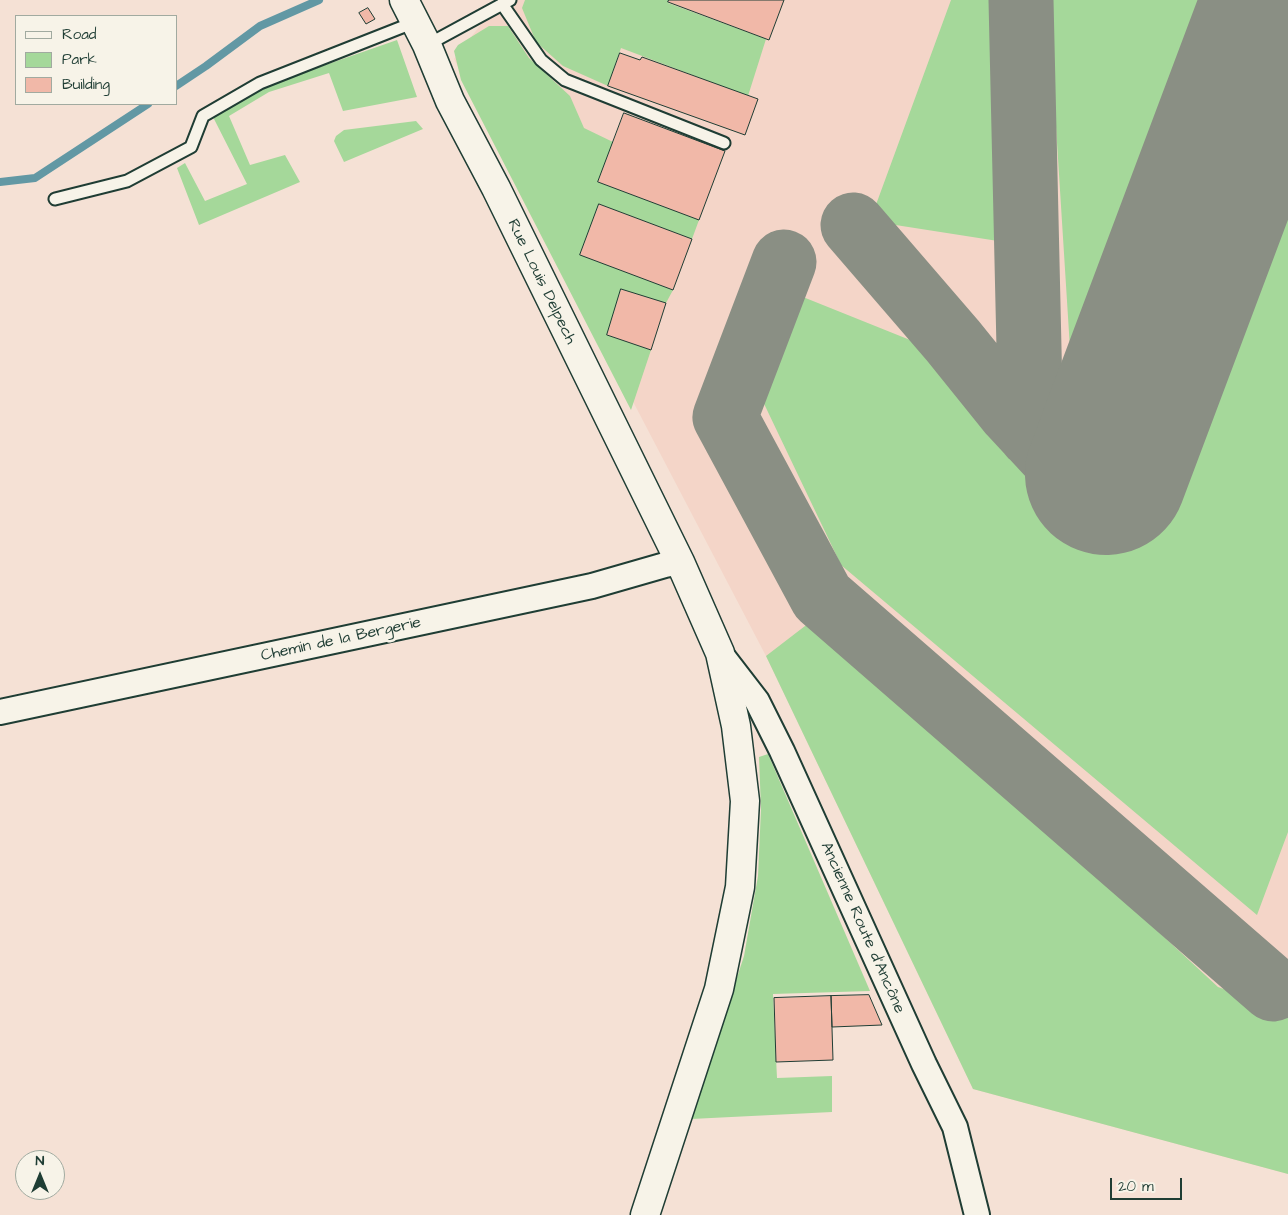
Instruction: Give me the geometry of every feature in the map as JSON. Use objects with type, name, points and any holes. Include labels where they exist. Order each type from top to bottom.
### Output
[{"type":"street","name":"Rue Louis Delpech","points":[[416,23],[450,101],[496,188],[680,562],[720,653],[736,726],[745,801],[740,888],[719,990],[645,1215]]},
{"type":"street","name":"Chemin de la Bergerie","points":[[0,712],[592,586],[680,562]]},
{"type":"street","name":"Ancienne Route d'Ancône","points":[[720,653],[757,701],[782,751],[924,1064],[955,1127],[977,1215]]},
{"type":"lane","points":[[55,199],[127,181],[191,147],[203,116],[260,83],[416,23],[506,2],[541,60],[565,80],[724,143]]},
{"type":"shaded area","points":[[500,0],[1288,0],[1288,1174],[973,1089],[766,656],[454,59]]},
{"type":"green space","points":[[525,0],[669,0],[668,3],[766,39],[748,96],[621,48],[608,86],[563,66],[536,42],[522,8]]},
{"type":"green space","points":[[951,0],[1000,0],[998,241],[870,221]]},
{"type":"green space","points":[[1048,0],[1236,0],[1100,397],[1073,396]]},
{"type":"green space","points":[[489,26],[508,26],[529,58],[570,96],[584,128],[613,142],[598,182],[699,220],[692,239],[599,204],[580,255],[673,290],[666,303],[621,290],[607,335],[651,350],[631,410],[461,80],[454,51],[458,45]]},
{"type":"green space","points":[[397,40],[417,97],[343,111],[329,73],[269,92],[229,116],[250,165],[285,155],[300,182],[199,225],[177,168],[185,163],[205,201],[247,184],[213,117],[268,85]]},
{"type":"green space","points":[[416,121],[423,129],[344,162],[334,141],[336,136],[344,130]]},
{"type":"green space","points":[[1288,143],[1288,832],[1257,915],[841,565],[757,389],[798,295],[930,348],[1011,442],[1087,500],[1132,504],[1166,475]]},
{"type":"green space","points":[[818,616],[1218,987],[1288,1012],[1288,1174],[973,1089],[766,656]]},
{"type":"green space","points":[[768,754],[870,991],[773,994],[777,1078],[832,1076],[832,1112],[691,1119],[744,956],[758,876],[761,809],[759,757]]},
{"type":"building","points":[[669,0],[784,0],[769,40],[668,2]]},
{"type":"building","points":[[368,8],[375,19],[366,24],[359,13]]},
{"type":"building","points":[[620,53],[640,60],[642,57],[758,99],[745,135],[608,86]]},
{"type":"building","points":[[624,113],[725,151],[699,220],[598,182]]},
{"type":"building","points":[[599,204],[692,239],[673,290],[580,255]]},
{"type":"building","points":[[621,289],[666,303],[651,350],[607,335]]},
{"type":"building","points":[[869,995],[882,1025],[832,1027],[831,996]]},
{"type":"building","points":[[831,996],[833,1060],[776,1062],[774,998]]},
{"type":"waterway","points":[[178,85],[260,26],[319,0]]},
{"type":"waterway","points":[[0,182],[35,178],[146,105]]},
{"type":"taxiway","points":[[1021,0],[1031,435]]},
{"type":"taxiway","points":[[853,225],[953,341],[1011,413],[1049,454],[1086,478],[1106,474]]},
{"type":"taxiway","points":[[784,262],[725,417],[822,597],[1273,989]]},
{"type":"runway","points":[[1106,474],[1284,0]]}]
